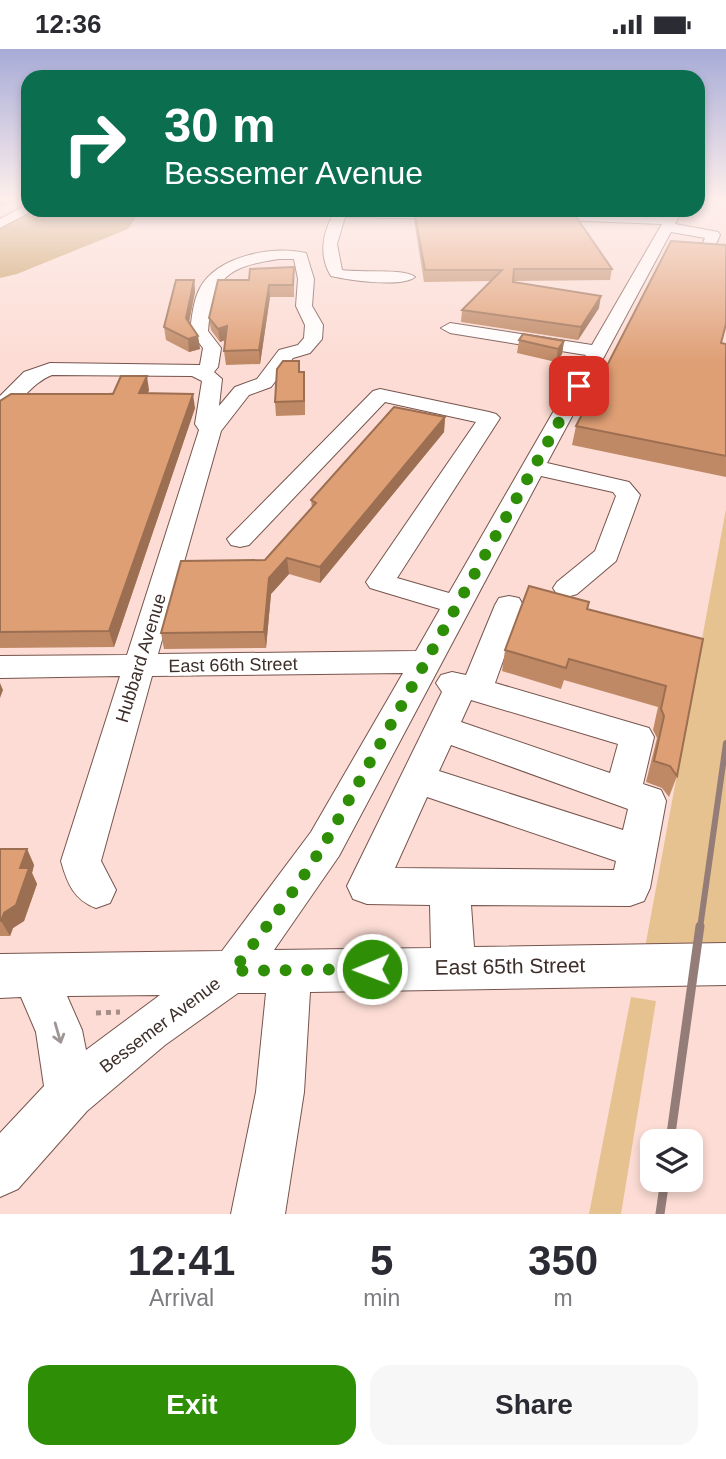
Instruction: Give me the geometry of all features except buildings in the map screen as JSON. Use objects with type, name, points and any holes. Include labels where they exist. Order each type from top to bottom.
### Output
[{"type":"street","points":[[330,253],[329,260],[336,273],[357,277],[407,277]]},
{"type":"street","name":"Bessemer Avenue","points":[[0,1171],[70,1094],[149,1028],[233,971],[297,886],[325,843],[533,467],[577,409],[598,351],[634,304],[656,253]]},
{"type":"street","points":[[202,374],[209,367],[212,348],[199,331],[201,311],[210,284],[223,273],[257,258],[272,254],[302,256],[306,279],[304,306],[314,325],[313,339],[303,349],[286,354],[264,383],[242,391],[208,427]]},
{"type":"street","points":[[450,328],[513,340],[598,351]]},
{"type":"street","points":[[0,407],[31,376],[50,369],[196,370],[212,379],[208,427]]},
{"type":"street","points":[[240,539],[380,395],[489,418],[380,582],[457,604]]},
{"type":"street","name":"Hubbard Avenue","points":[[96,890],[85,876],[81,861],[208,427]]},
{"type":"street","points":[[533,467],[621,488],[628,495],[607,555],[567,588]]},
{"type":"street","points":[[442,728],[648,801],[630,888],[368,886],[442,728],[464,687],[479,683],[509,605]]},
{"type":"street","name":"East 66th Street","points":[[0,667],[421,668],[464,687],[637,737],[623,793]]},
{"type":"street","points":[[418,779],[638,852]]},
{"type":"street","points":[[450,886],[453,967]]},
{"type":"street","name":"East 65th Street","points":[[17,975],[726,964]]},
{"type":"street","points":[[258,1214],[280,1092],[290,970]]},
{"type":"street","points":[[17,975],[59,1030],[70,1094]]},
{"type":"path","points":[[96,1013],[129,1012]]},
{"type":"shaded area","points":[[0,253],[68,253],[17,274],[0,278]]},
{"type":"shaded area","points":[[726,509],[726,964],[642,964]]},
{"type":"shaded area","points":[[631,997],[656,1001],[621,1214],[589,1214]]},
{"type":"railway","points":[[700,928],[726,743]]},
{"type":"railway","points":[[672,1129],[700,926]]},
{"type":"railway","points":[[660,1214],[663,1192]]},
{"type":"route","points":[[372,969],[233,971],[297,886],[325,843],[579,386]]}]
